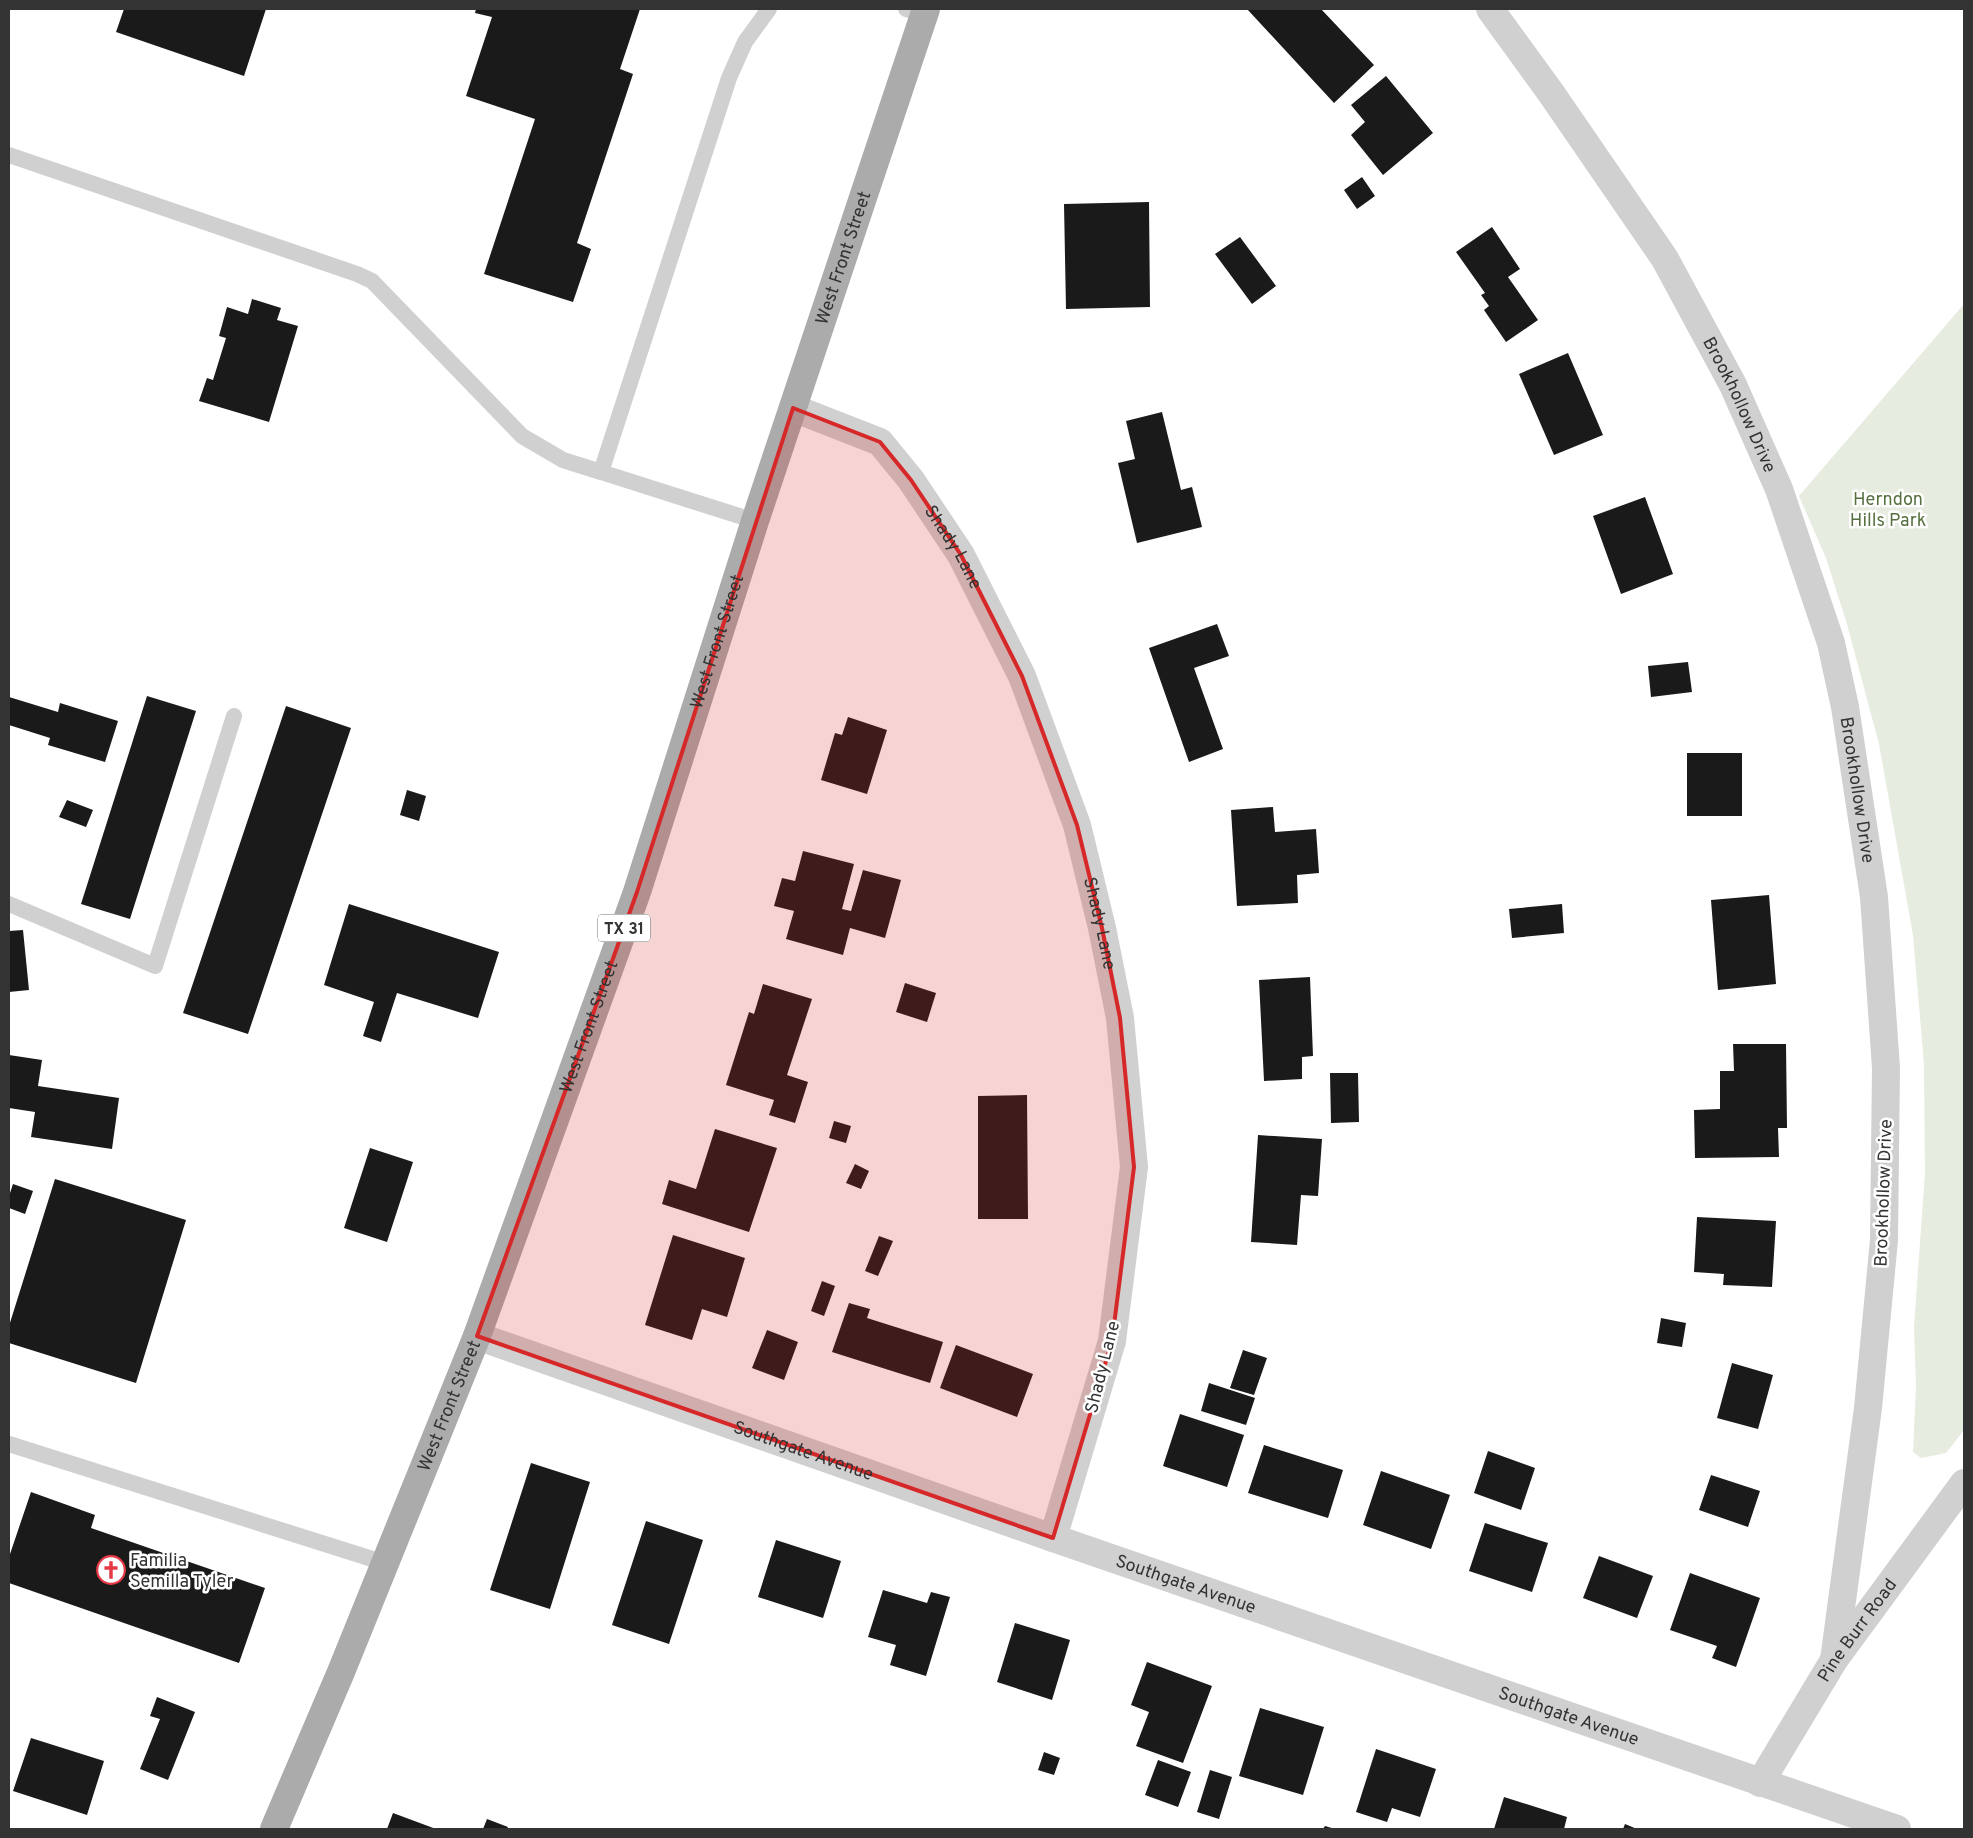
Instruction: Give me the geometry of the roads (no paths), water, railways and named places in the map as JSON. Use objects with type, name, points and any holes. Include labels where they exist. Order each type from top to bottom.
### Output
[{"type":"main road","name":"West Front Street","points":[[274,1829],[341,1672],[477,1336],[637,892],[755,521],[793,408],[918,11]]},
{"type":"street","name":"Brookhollow Drive","points":[[1490,9],[1551,93],[1665,259],[1733,385],[1779,489],[1831,643],[1845,707],[1875,906],[1886,1068],[1884,1240],[1868,1408],[1834,1660]]},
{"type":"street","name":"Shady Lane","points":[[793,408],[880,442],[911,480],[961,555],[1022,676],[1077,825],[1102,928],[1120,1018],[1134,1166],[1112,1340],[1053,1538]]},
{"type":"street","name":"Southgate Avenue","points":[[477,1336],[1053,1538],[1897,1829]]},
{"type":"street","name":"Pine Burr Road","points":[[1760,1783],[1834,1660],[1964,1483]]},
{"type":"lane","points":[[601,472],[729,78],[745,42],[769,9]]},
{"type":"lane","points":[[9,155],[357,274],[372,282],[522,436],[563,460],[755,521]]},
{"type":"lane","points":[[9,904],[154,966],[234,716]]},
{"type":"lane","points":[[9,1444],[385,1563]]},
{"type":"place","name":"Familia Semilla Tyler","points":[[111,1570]]},
{"type":"park label","name":"Herndon Hills Park","points":[[1888,509]]}]
